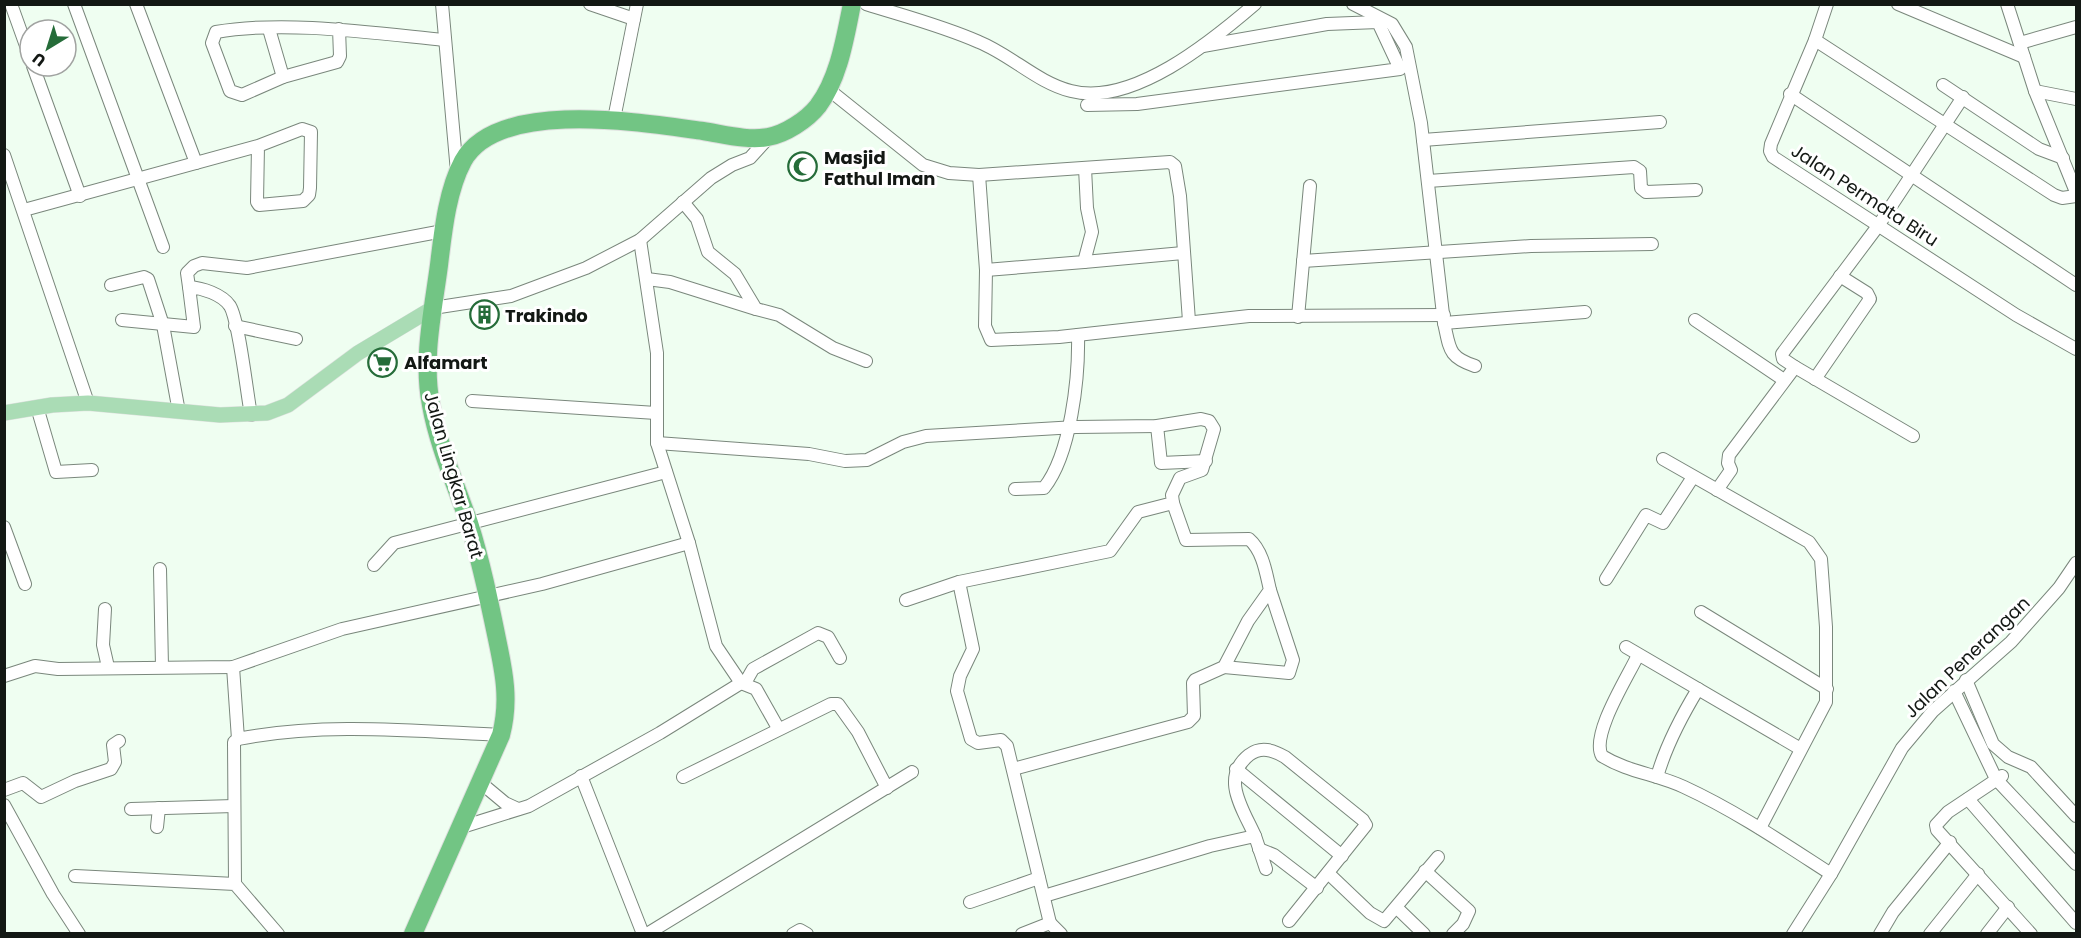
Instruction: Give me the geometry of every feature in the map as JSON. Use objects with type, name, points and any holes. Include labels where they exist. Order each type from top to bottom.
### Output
[{"type":"highway","name":"Jalan Lingkar Barat","points":[[413,933],[481,783],[501,735],[506,710],[506,682],[488,596],[468,523],[431,408],[426,370],[443,231],[458,173],[465,158],[478,143],[508,126],[614,119],[753,138],[769,137],[804,119],[817,107],[828,89],[842,50],[852,4]]},
{"type":"main road","points":[[4,413],[37,407],[88,403],[179,412],[251,415],[278,411],[358,352],[434,308]]},
{"type":"street","points":[[11,4],[18,24]]},
{"type":"street","points":[[74,4],[163,247]]},
{"type":"street","points":[[136,4],[196,163]]},
{"type":"street","points":[[442,4],[458,173]]},
{"type":"street","points":[[591,4],[633,19]]},
{"type":"street","points":[[614,119],[637,4]]},
{"type":"street","points":[[866,4],[979,41],[1046,81],[1071,91],[1088,94],[1112,92],[1167,69],[1203,46],[1255,4]]},
{"type":"street","points":[[1353,4],[1392,24],[1406,46],[1423,140],[1435,251],[1451,352],[1462,361],[1475,366]]},
{"type":"street","name":"Jalan Permata Biru","points":[[1827,4],[1815,40],[1790,94],[1771,144],[1770,151],[1773,157],[2016,315],[2076,349]]},
{"type":"street","points":[[1898,4],[2024,57]]},
{"type":"street","points":[[1815,40],[2054,195],[2062,198],[2076,194],[2035,91],[2007,4]]},
{"type":"street","points":[[1203,46],[1327,24],[1378,22],[1392,24]]},
{"type":"street","points":[[1087,105],[1137,104],[1400,69],[1378,22]]},
{"type":"street","points":[[2020,43],[2076,27]]},
{"type":"street","points":[[339,29],[340,56],[337,62],[284,77],[242,95],[234,95],[230,91],[212,43],[216,32],[269,29],[339,29],[444,40]]},
{"type":"street","points":[[269,29],[284,77]]},
{"type":"street","points":[[37,78],[80,196]]},
{"type":"street","points":[[1137,104],[1138,82]]},
{"type":"street","points":[[1943,85],[2039,149],[2063,158]]},
{"type":"street","points":[[828,89],[923,165],[949,173],[979,175],[1163,162],[1175,166],[1189,321]]},
{"type":"street","points":[[2035,91],[2076,99]]},
{"type":"street","points":[[1790,94],[2076,285]]},
{"type":"street","points":[[1913,436],[1795,367],[1783,359],[1782,354],[1878,226],[1963,98]]},
{"type":"street","points":[[1423,140],[1660,122]]},
{"type":"street","points":[[24,210],[258,146],[302,129],[311,132],[310,188],[309,195],[303,201],[260,205],[257,202],[258,146]]},
{"type":"street","points":[[434,308],[511,296],[536,289],[586,268],[640,240],[723,170],[750,158],[769,137]]},
{"type":"street","points":[[4,155],[88,403]]},
{"type":"street","points":[[1428,181],[1634,167],[1640,171],[1641,188],[1646,192],[1696,190]]},
{"type":"street","points":[[1084,262],[1092,232],[1087,208],[1085,168]]},
{"type":"street","points":[[979,175],[986,270],[986,326],[991,340],[1078,335],[1249,315],[1444,319],[1586,312]]},
{"type":"street","points":[[1298,317],[1310,186]]},
{"type":"street","points":[[683,202],[697,219],[708,252],[735,274],[756,309]]},
{"type":"street","points":[[122,320],[188,328],[195,325],[188,271],[202,263],[247,268],[443,231]]},
{"type":"street","points":[[640,240],[657,353],[657,443],[689,543],[716,646],[743,683],[756,689],[778,728]]},
{"type":"street","points":[[1303,261],[1532,246],[1652,244]]},
{"type":"street","points":[[986,270],[1183,253]]},
{"type":"street","points":[[1815,379],[1870,299],[1867,293],[1840,276]]},
{"type":"street","points":[[111,285],[147,278],[163,325],[179,412]]},
{"type":"street","points":[[647,279],[670,282],[779,315],[833,348],[866,362]]},
{"type":"street","points":[[189,287],[204,290],[227,304],[236,326],[251,415]]},
{"type":"street","points":[[1695,320],[1785,380]]},
{"type":"street","points":[[236,326],[296,339]]},
{"type":"street","points":[[1015,489],[1044,488],[1069,428],[1076,388],[1078,335]]},
{"type":"street","points":[[1717,490],[1731,470],[1728,463],[1730,455],[1795,367]]},
{"type":"street","points":[[472,401],[656,413]]},
{"type":"street","points":[[37,407],[56,472],[92,470]]},
{"type":"street","points":[[657,443],[809,454],[846,461],[867,460],[903,442],[926,436],[1069,428],[1157,426],[1202,419],[1209,421],[1213,434],[1206,461],[1202,470],[1180,478],[1172,495],[1173,503],[1186,540],[1244,538],[1254,544],[1264,564],[1293,660],[1292,668],[1288,673],[1278,674],[1224,667],[1195,680],[1193,684],[1194,716],[1188,722],[1012,769]]},
{"type":"street","points":[[1157,426],[1161,462],[1206,461]]},
{"type":"street","points":[[1663,459],[1809,542],[1818,553],[1826,627],[1827,689],[1820,716],[1799,748],[1760,828]]},
{"type":"street","points":[[374,565],[392,544],[666,472]]},
{"type":"street","points":[[1606,579],[1646,515],[1663,523],[1693,477]]},
{"type":"street","points":[[906,600],[959,582],[1110,551],[1138,512],[1173,503]]},
{"type":"street","points":[[4,527],[26,584]]},
{"type":"street","points":[[4,676],[35,666],[58,669],[108,666],[233,667],[342,629],[542,585],[689,543]]},
{"type":"street","name":"Jalan Penerangan","points":[[1793,933],[1831,874],[1902,748],[1933,711],[2026,626],[2059,588],[2076,563]]},
{"type":"street","points":[[160,569],[162,667]]},
{"type":"street","points":[[959,582],[973,648],[960,676],[957,691],[971,739],[978,743],[997,740],[1004,742],[1050,923],[1061,933]]},
{"type":"street","points":[[1224,667],[1248,621],[1270,590]]},
{"type":"street","points":[[105,609],[104,648],[108,666]]},
{"type":"street","points":[[1701,612],[1827,689]]},
{"type":"street","points":[[462,827],[529,806],[660,733],[743,683],[753,669],[818,633],[828,637],[840,658]]},
{"type":"street","points":[[1626,647],[1799,748]]},
{"type":"street","points":[[1638,655],[1605,720],[1599,752],[1626,768],[1689,789],[1760,828],[1831,874]]},
{"type":"street","points":[[233,667],[238,739]]},
{"type":"street","points":[[1960,686],[1981,740],[2002,781],[2076,864]]},
{"type":"street","points":[[1960,686],[1993,744],[2008,757],[2031,767],[2076,816]]},
{"type":"street","points":[[1657,777],[1663,755],[1680,719],[1698,689]]},
{"type":"street","points":[[683,777],[778,728],[831,704],[838,704],[858,732],[887,788]]},
{"type":"street","points":[[278,933],[235,885],[234,741],[286,730],[374,729],[501,735]]},
{"type":"street","points":[[4,790],[23,783],[41,797],[75,781],[111,769],[116,762],[113,744],[119,741]]},
{"type":"street","points":[[1266,869],[1234,786],[1236,769],[1254,752],[1273,750],[1350,809],[1366,825],[1289,921]]},
{"type":"street","points":[[1236,769],[1342,856]]},
{"type":"street","points":[[582,776],[645,933],[912,772]]},
{"type":"street","points":[[2002,781],[1968,799],[1941,818],[1936,825],[2008,908],[2017,928],[2031,933]]},
{"type":"street","points":[[481,783],[505,803],[518,809]]},
{"type":"street","points":[[1968,799],[2076,923]]},
{"type":"street","points":[[4,805],[53,894],[79,933]]},
{"type":"street","points":[[131,809],[234,806]]},
{"type":"street","points":[[157,827],[159,808]]},
{"type":"street","points":[[1044,896],[1210,846],[1255,836]]},
{"type":"street","points":[[1880,933],[1893,912],[1950,842]]},
{"type":"street","points":[[1259,849],[1274,855],[1317,888]]},
{"type":"street","points":[[1328,873],[1380,921],[1384,921],[1438,857]]},
{"type":"street","points":[[1425,871],[1469,911],[1463,924],[1453,933]]},
{"type":"street","points":[[1930,933],[1978,874]]},
{"type":"street","points":[[75,876],[235,885]]},
{"type":"street","points":[[970,902],[1039,878]]},
{"type":"street","points":[[1397,908],[1424,933]]},
{"type":"street","points":[[1987,933],[2008,908]]},
{"type":"street","points":[[1022,933],[1050,923]]},
{"type":"street","points":[[793,933],[800,930],[807,933]]},
{"type":"place","name":"Masjid Fathul Iman","points":[[803,167]]},
{"type":"place","name":"Trakindo","points":[[484,315]]},
{"type":"place","name":"Alfamart","points":[[383,362]]}]
